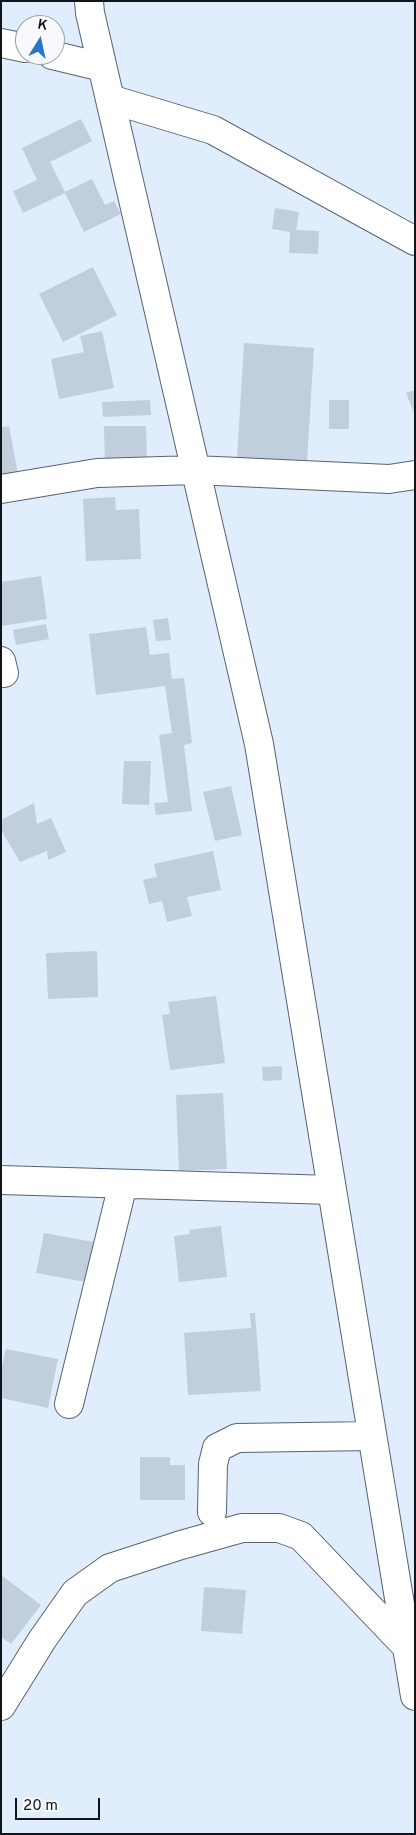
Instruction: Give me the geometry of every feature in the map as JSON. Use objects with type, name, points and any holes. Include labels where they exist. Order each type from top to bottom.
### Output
[{"type":"street","points":[[89,1],[102,67],[259,744],[415,1696]]},
{"type":"street","points":[[1,43],[15,46]]},
{"type":"street","points":[[65,58],[102,67]]},
{"type":"street","points":[[110,99],[213,130],[415,241]]},
{"type":"street","points":[[1,489],[97,473],[195,470],[389,478],[415,475]]},
{"type":"street","points":[[1,1180],[332,1190]]},
{"type":"street","points":[[69,1404],[123,1184]]},
{"type":"street","points":[[212,1512],[213,1464],[217,1448],[236,1438],[372,1436]]},
{"type":"street","points":[[1,1706],[42,1640],[75,1593],[110,1568],[180,1544],[242,1528],[279,1528],[301,1536],[406,1646]]},
{"type":"building","points":[[81,119],[92,141],[50,162],[65,192],[92,179],[105,205],[114,201],[121,214],[84,232],[65,193],[23,213],[13,191],[37,180],[22,148]]},
{"type":"building","points":[[275,208],[299,212],[296,230],[319,231],[318,254],[289,253],[290,232],[272,229]]},
{"type":"building","points":[[93,267],[117,315],[63,342],[39,294]]},
{"type":"building","points":[[102,331],[114,388],[59,399],[51,359],[84,352],[80,336]]},
{"type":"building","points":[[244,343],[314,348],[307,462],[237,458]]},
{"type":"building","points":[[415,390],[415,415],[406,393]]},
{"type":"building","points":[[150,400],[151,415],[103,417],[102,402]]},
{"type":"building","points":[[329,400],[349,400],[349,429],[329,429]]},
{"type":"building","points":[[9,426],[18,474],[1,477],[1,427]]},
{"type":"building","points":[[104,426],[146,426],[147,466],[105,467]]},
{"type":"building","points":[[115,497],[116,510],[139,509],[141,559],[86,561],[83,499]]},
{"type":"building","points":[[41,576],[47,619],[1,626],[1,582]]},
{"type":"building","points":[[168,618],[171,640],[156,641],[153,620]]},
{"type":"building","points":[[46,624],[49,639],[16,645],[13,630]]},
{"type":"building","points":[[146,627],[150,655],[169,653],[172,679],[184,678],[192,743],[184,745],[192,811],[156,815],[154,803],[168,802],[159,735],[172,733],[165,686],[96,695],[89,634]]},
{"type":"building","points":[[124,761],[151,761],[149,805],[122,804]]},
{"type":"building","points":[[231,786],[242,835],[215,841],[203,792]]},
{"type":"building","points":[[34,803],[37,824],[51,818],[66,852],[48,860],[47,851],[20,862],[1,830],[1,820]]},
{"type":"building","points":[[213,851],[221,890],[187,897],[192,916],[167,922],[162,901],[149,904],[143,880],[157,877],[154,864]]},
{"type":"building","points":[[97,951],[98,997],[48,999],[46,953]]},
{"type":"building","points":[[216,996],[225,1063],[170,1070],[162,1015],[170,1014],[168,1002]]},
{"type":"building","points":[[282,1066],[282,1080],[263,1081],[262,1067]]},
{"type":"building","points":[[223,1093],[227,1169],[179,1171],[176,1095]]},
{"type":"building","points":[[221,1226],[227,1277],[179,1282],[174,1236],[190,1234],[189,1230]]},
{"type":"building","points":[[44,1233],[94,1242],[86,1282],[36,1273]]},
{"type":"building","points":[[250,1313],[255,1313],[261,1391],[188,1395],[184,1333],[251,1328]]},
{"type":"building","points":[[6,1349],[58,1359],[48,1408],[1,1398],[1,1371]]},
{"type":"building","points":[[140,1457],[170,1457],[170,1465],[185,1465],[185,1500],[140,1500]]},
{"type":"building","points":[[1,1575],[41,1605],[11,1644],[1,1637]]},
{"type":"building","points":[[204,1587],[246,1590],[242,1634],[201,1631]]}]
